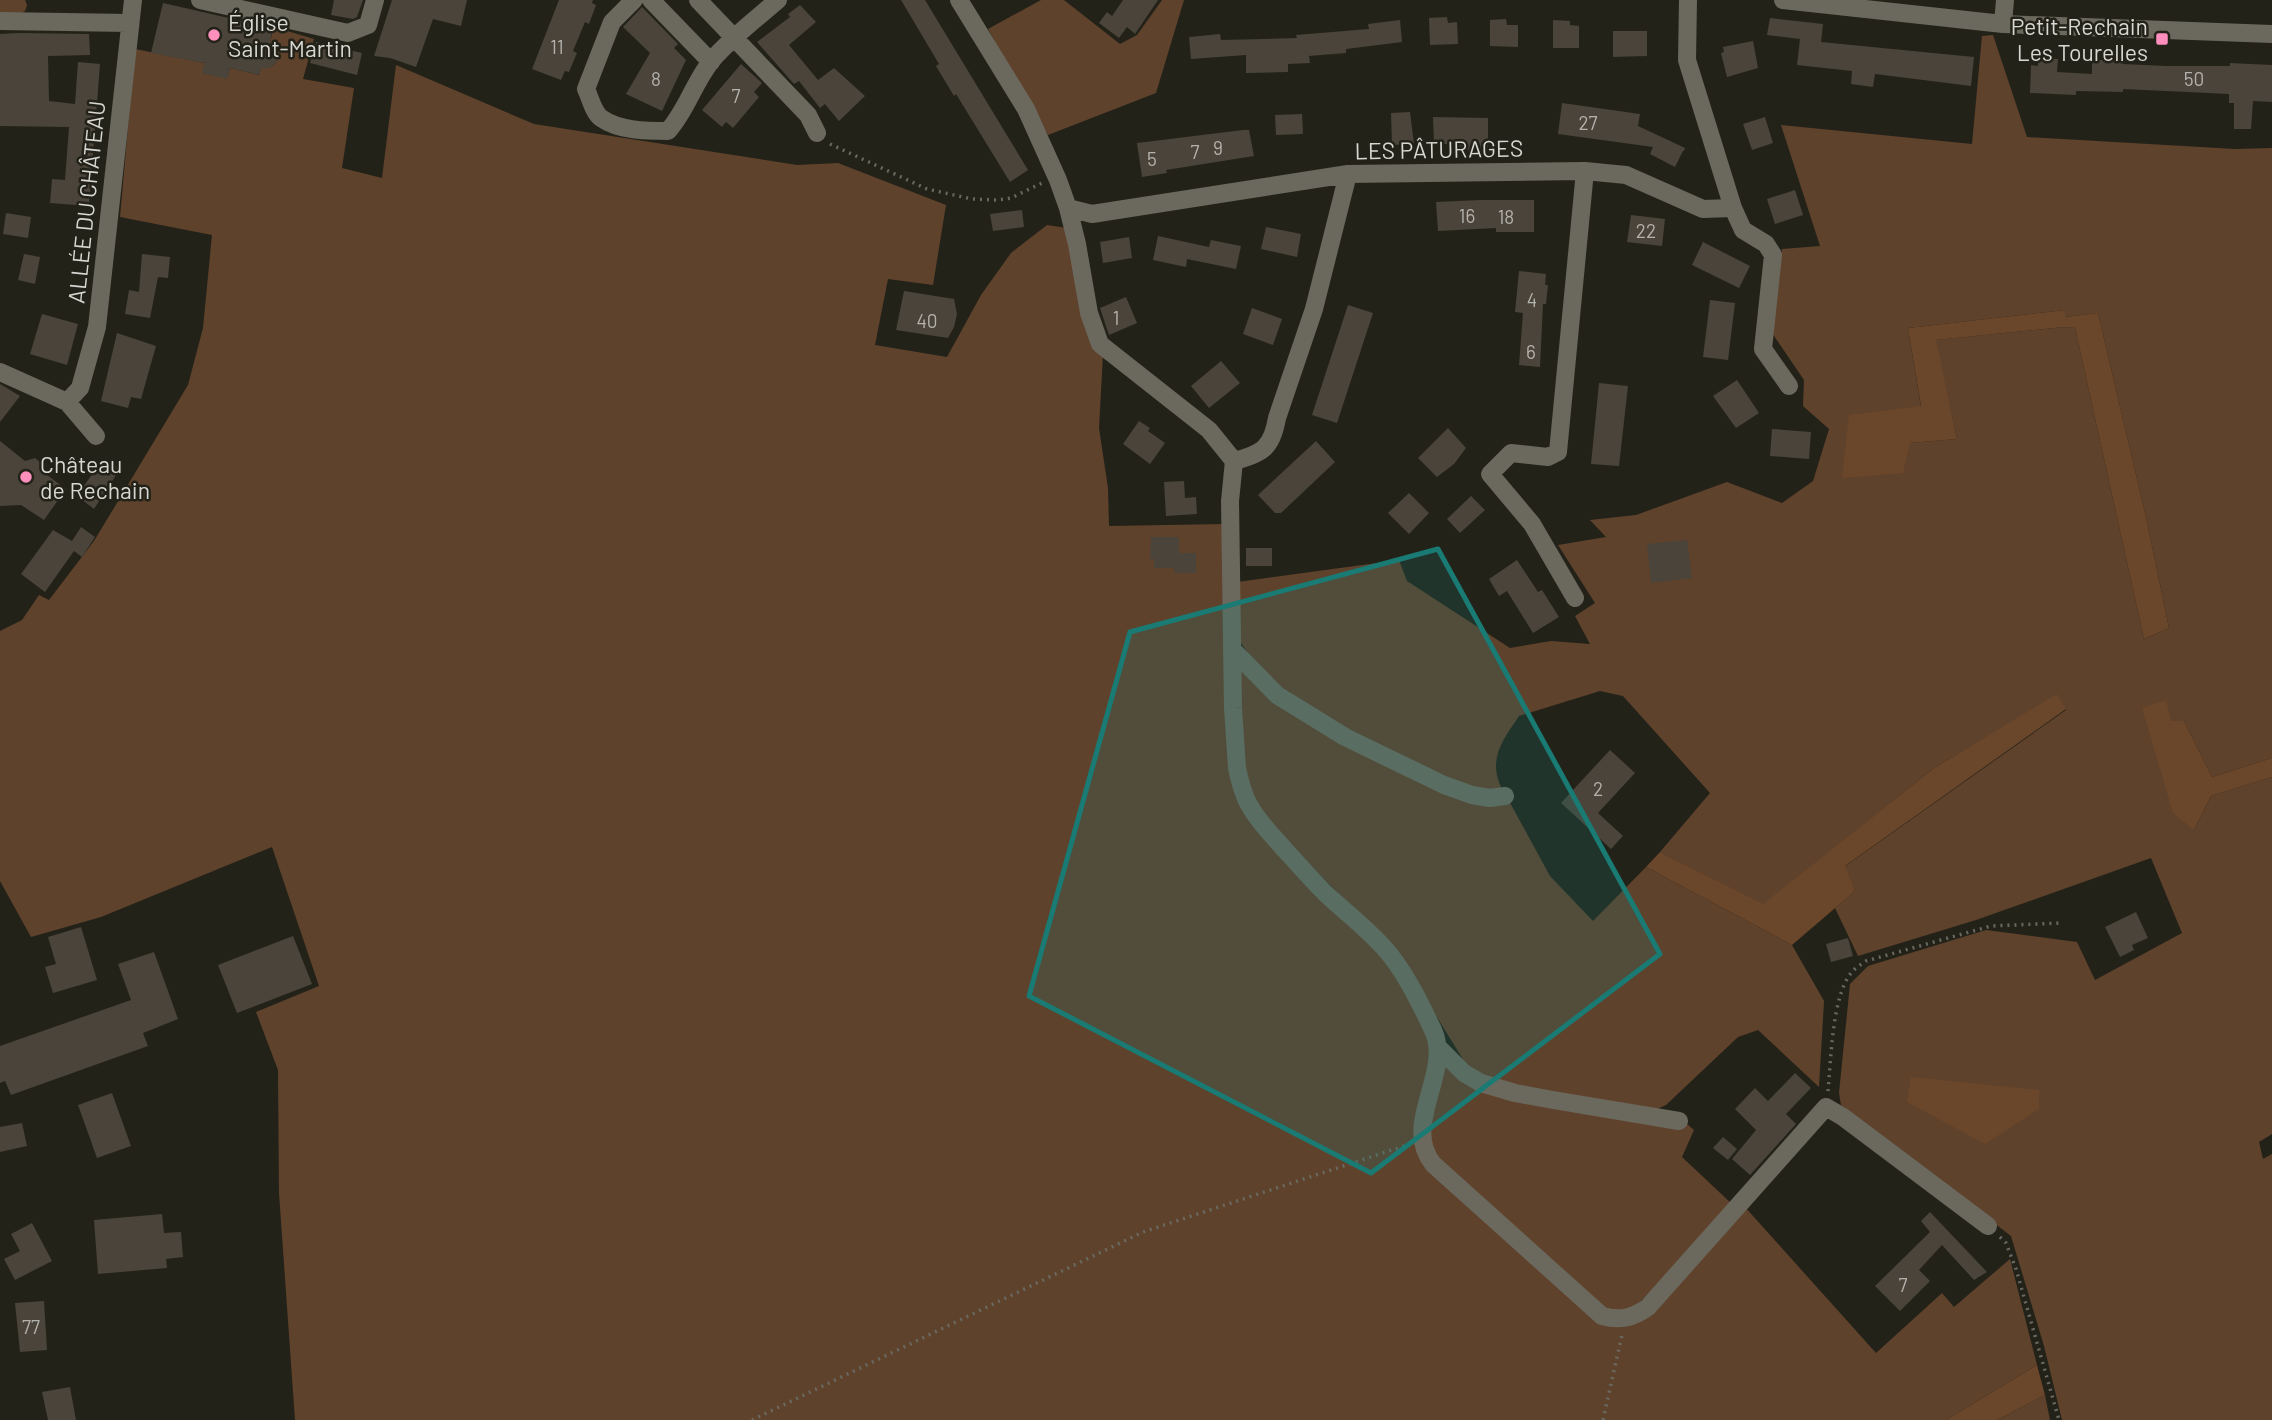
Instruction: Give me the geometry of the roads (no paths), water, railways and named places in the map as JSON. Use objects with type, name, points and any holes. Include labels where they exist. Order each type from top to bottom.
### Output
[{"type":"street","name":"ALLÉE DU CHÂTEAU","points":[[67,402],[80,387],[97,327],[133,0]]},
{"type":"street","points":[[200,0],[348,33],[368,25],[375,0]]},
{"type":"street","points":[[634,0],[612,22],[586,89],[602,119],[646,131],[667,131],[679,119],[691,93],[711,62],[778,0]]},
{"type":"street","points":[[651,0],[711,62]]},
{"type":"street","points":[[698,0],[808,115],[817,133]]},
{"type":"street","points":[[960,0],[1026,109],[1058,180],[1077,244],[1089,313],[1100,344],[1209,430],[1234,461],[1230,502],[1237,768],[1247,800],[1264,827],[1325,893],[1367,930],[1392,957],[1415,994],[1440,1049],[1464,1073],[1481,1083],[1540,1098],[1679,1121]]},
{"type":"street","points":[[1688,0],[1687,60],[1733,208],[1743,230],[1766,244],[1773,255],[1763,349],[1789,386]]},
{"type":"street","points":[[1783,0],[2003,24],[2272,34]]},
{"type":"street","points":[[2003,24],[2005,0]]},
{"type":"street","points":[[0,21],[130,23]]},
{"type":"street","points":[[1575,598],[1532,524],[1490,474],[1511,453],[1548,457],[1558,452],[1585,171]]},
{"type":"street","name":"LES PÂTURAGES","points":[[1068,208],[1092,214],[1348,174],[1585,171],[1626,175],[1703,209],[1733,208]]},
{"type":"street","points":[[1234,461],[1251,457],[1267,448],[1275,435],[1277,418],[1314,309],[1348,174]]},
{"type":"street","points":[[0,372],[67,402],[96,436]]},
{"type":"street","points":[[1232,649],[1277,695],[1345,737],[1444,785],[1472,795],[1490,798],[1504,796]]},
{"type":"street","points":[[1440,1049],[1426,1106],[1422,1141],[1425,1151],[1433,1164],[1602,1316],[1623,1319],[1648,1307],[1826,1107],[1843,1116],[1988,1226]]},
{"type":"place","name":"Église Saint-Martin","points":[[214,35]]},
{"type":"place","name":"Petit-Rechain Les Tourelles","points":[[2162,39]]},
{"type":"place","name":"Château de Rechain","points":[[26,477]]}]
